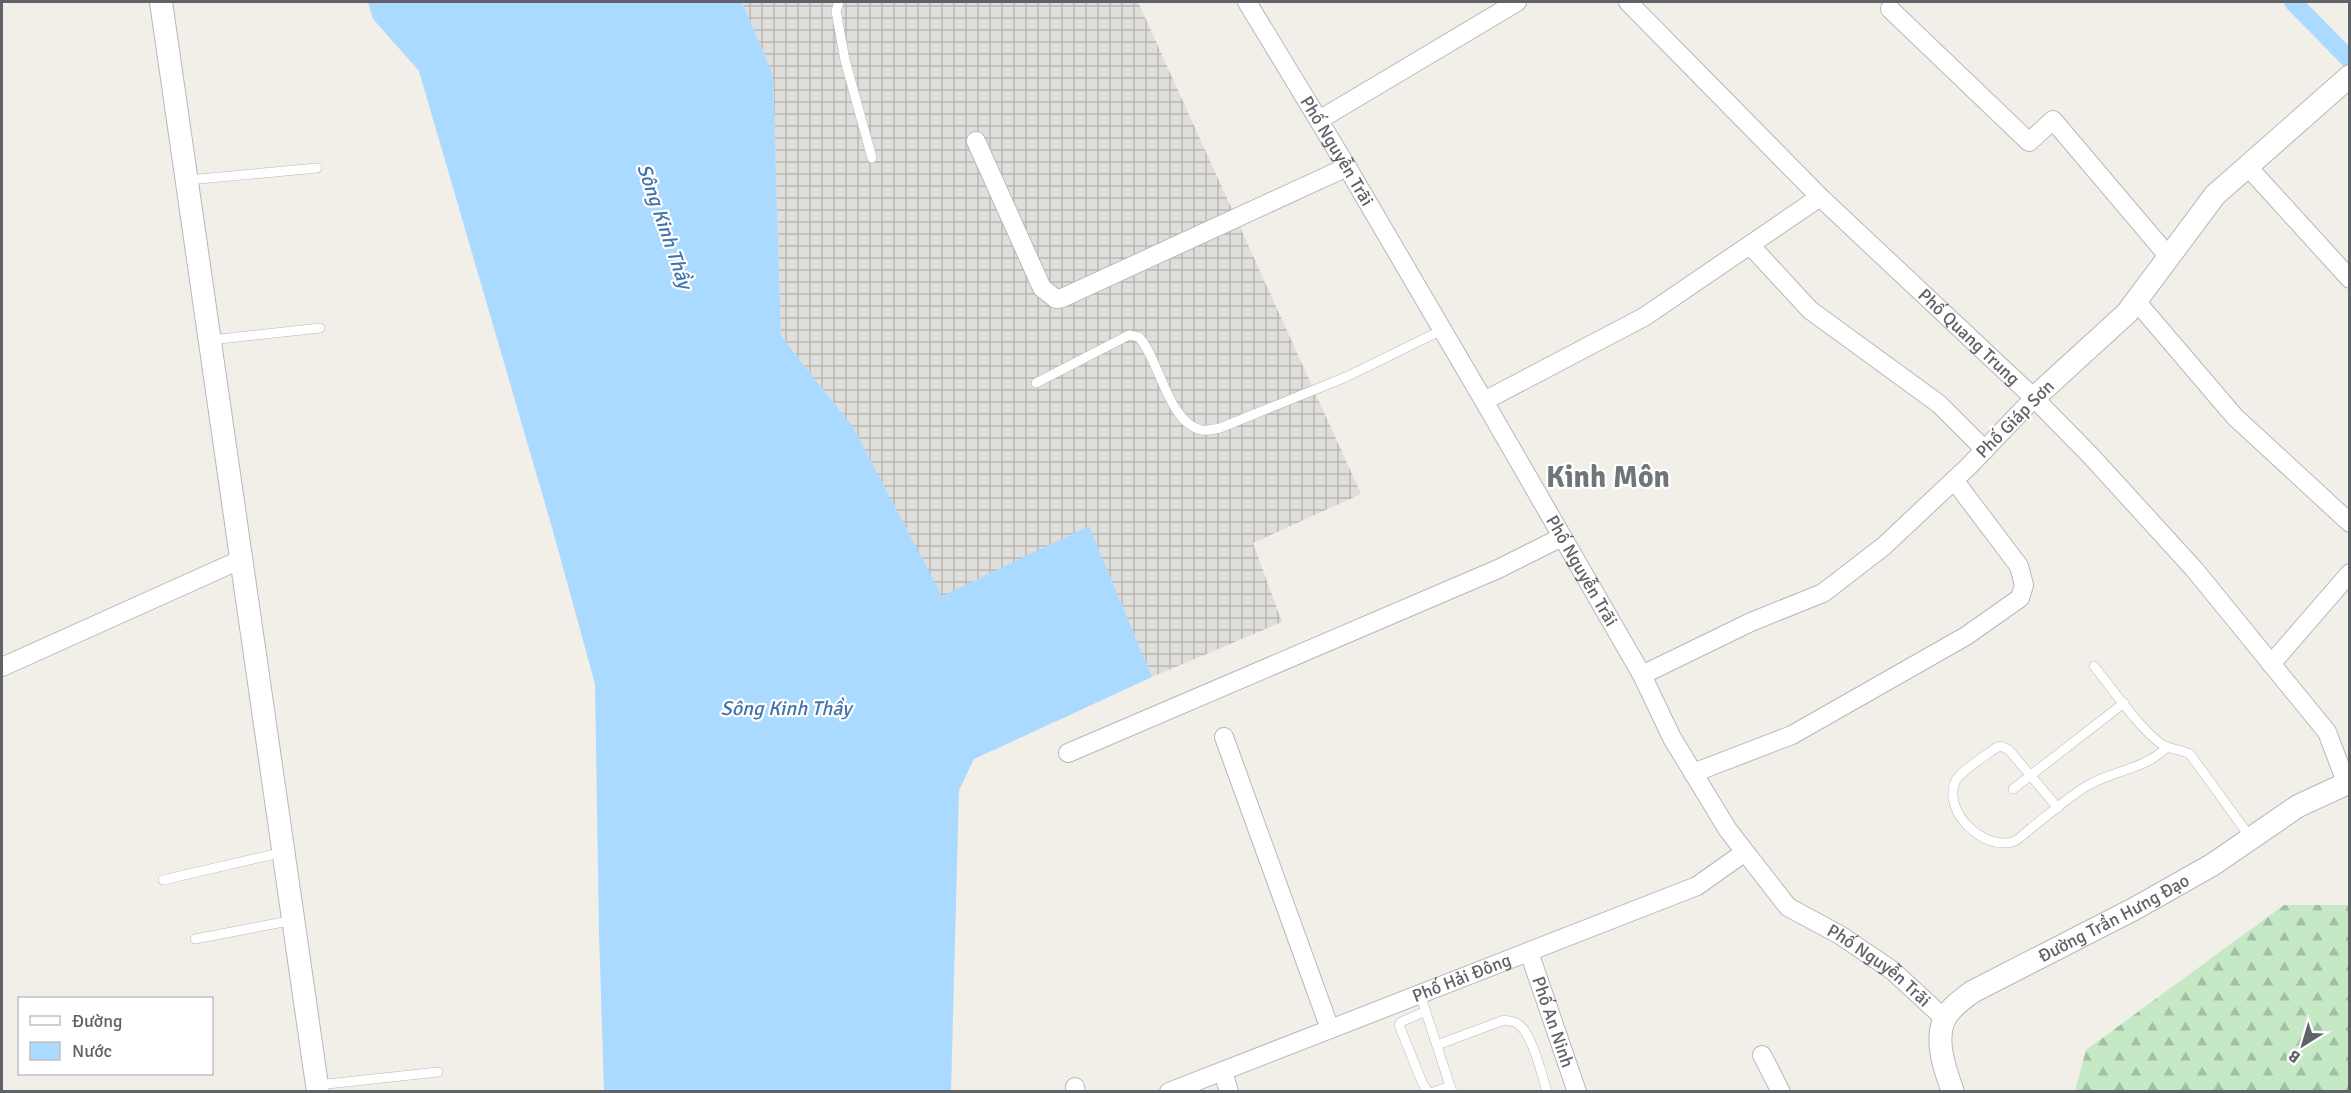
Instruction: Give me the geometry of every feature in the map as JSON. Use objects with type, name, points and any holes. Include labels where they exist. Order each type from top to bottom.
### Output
[{"type":"street","points":[[161,2],[318,1088]]},
{"type":"street","name":"Phố Nguyễn Trãi","points":[[1247,2],[1484,401],[1642,675],[1672,738],[1728,830],[1788,907],[1840,935],[1893,971],[1945,1018]]},
{"type":"street","points":[[1319,120],[1518,2]]},
{"type":"street","name":"Phố Quang Trung","points":[[1628,2],[1820,197],[2034,398],[2090,455],[2194,569],[2327,732],[2348,782]]},
{"type":"street","points":[[1890,9],[2029,142],[2053,120],[2169,257]]},
{"type":"street","name":"Phố Giáp Sơn","points":[[1642,675],[1751,622],[1823,593],[1884,546],[1985,450],[2034,398],[2127,313],[2216,195],[2349,76]]},
{"type":"street","points":[[976,141],[1042,288],[1056,299],[1347,167]]},
{"type":"street","points":[[2247,166],[2349,279]]},
{"type":"street","points":[[1484,401],[1644,316],[1820,197]]},
{"type":"street","points":[[1750,245],[1810,310],[1939,404],[1985,450]]},
{"type":"street","points":[[2136,301],[2235,417],[2349,523]]},
{"type":"street","points":[[1693,773],[1792,735],[1966,636],[2020,598],[2025,585],[2019,566],[1954,480]]},
{"type":"street","points":[[1068,753],[1498,569],[1562,537]]},
{"type":"street","points":[[2,667],[242,559]]},
{"type":"street","points":[[2271,664],[2349,573]]},
{"type":"street","points":[[1224,737],[1330,1029]]},
{"type":"street","name":"Đường Trần Hưng Đạo","points":[[1945,1018],[1954,1006],[1972,992],[2134,909],[2212,865],[2298,806],[2348,782]]},
{"type":"street","name":"Phố Hải Đông","points":[[1169,1092],[1697,886],[1745,852]]},
{"type":"street","name":"Phố An Ninh","points":[[1529,952],[1577,1092]]},
{"type":"street","points":[[1945,1018],[1941,1049],[1953,1092]]},
{"type":"street","points":[[1762,1055],[1781,1092]]},
{"type":"street","points":[[1222,1071],[1229,1092]]},
{"type":"lane","points":[[839,2],[836,11],[845,60],[872,158]]},
{"type":"lane","points":[[187,180],[317,168]]},
{"type":"lane","points":[[210,340],[320,328]]},
{"type":"lane","points":[[1036,383],[1129,335],[1139,337],[1179,415],[1191,426],[1203,431],[1220,428],[1346,376],[1442,330]]},
{"type":"lane","points":[[2094,666],[2143,726],[2167,747],[2190,754],[2252,839]]},
{"type":"lane","points":[[2013,789],[2124,703]]},
{"type":"lane","points":[[2058,808],[2031,775],[2008,750],[2001,746],[1956,780],[1953,788],[1954,803],[1960,818],[1971,830],[1984,838],[2002,843],[2013,842],[2058,808],[2086,786],[2119,771],[2157,758],[2167,747]]},
{"type":"lane","points":[[163,880],[284,852]]},
{"type":"lane","points":[[195,939],[294,920]]},
{"type":"lane","points":[[1420,994],[1451,1089],[1434,1092]]},
{"type":"lane","points":[[1426,1011],[1400,1024],[1428,1092]]},
{"type":"lane","points":[[1437,1045],[1504,1020],[1515,1022],[1521,1025],[1528,1037],[1547,1092]]},
{"type":"lane","points":[[318,1088],[438,1072]]},
{"type":"shaded area","points":[[742,2],[1138,2],[1361,494],[1253,543],[1282,622],[1152,677],[1089,527],[942,597],[853,427],[781,336],[773,75]]},
{"type":"green space","points":[[2284,905],[2349,905],[2349,1091],[2075,1091],[2086,1050]]},
{"type":"water","name":"Sông Kinh Thầy","points":[[368,2],[742,2],[773,75],[781,336],[853,427],[942,596],[1089,526],[1152,677],[974,759],[959,790],[951,1091],[604,1091],[595,684],[551,524],[419,71],[373,19]]},
{"type":"waterway","points":[[2293,2],[2350,60]]},
{"type":"district","name":"Kinh Môn","points":[[1608,477]]}]
